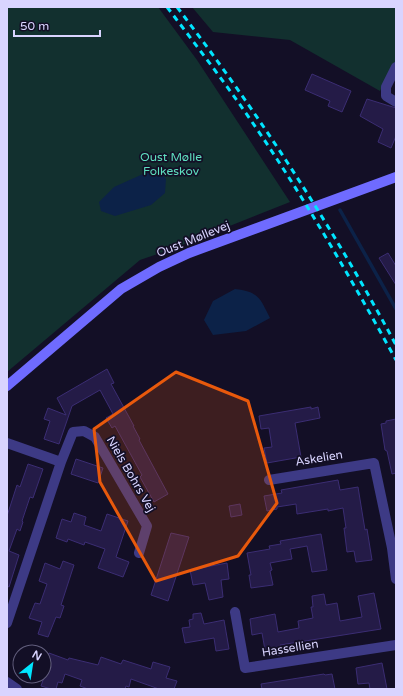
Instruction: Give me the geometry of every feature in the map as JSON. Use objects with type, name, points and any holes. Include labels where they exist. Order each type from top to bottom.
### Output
[{"type":"street","points":[[396,68],[386,87],[386,96],[396,102]]},
{"type":"street","name":"Oust Møllevej","points":[[7,386],[122,289],[158,267],[189,253],[396,177]]},
{"type":"street","name":"Niels Bohrs Vej","points":[[7,623],[72,432],[84,431],[95,437],[147,526],[139,553]]},
{"type":"street","points":[[7,443],[61,462]]},
{"type":"street","name":"Askelien","points":[[269,480],[374,462],[392,548],[396,579]]},
{"type":"street","name":"Hassellien","points":[[235,612],[245,668],[396,645]]},
{"type":"street","points":[[7,682],[17,689]]},
{"type":"highlighted area","points":[[176,372],[248,401],[277,503],[238,556],[156,581],[100,482],[94,429]]},
{"type":"green space","name":"Oust Mølle Folkeskov","points":[[7,7],[158,7],[197,60],[290,202],[172,249],[140,260],[7,372]]},
{"type":"green space","points":[[192,7],[396,7],[396,60],[380,91],[290,40],[213,32]]},
{"type":"water","points":[[152,170],[161,173],[166,179],[165,193],[151,205],[115,216],[101,211],[99,202],[114,187]]},
{"type":"water","points":[[235,289],[249,292],[258,297],[264,305],[270,318],[246,331],[213,335],[204,320],[213,301]]},
{"type":"building","points":[[312,74],[351,91],[342,112],[328,106],[330,101],[305,90]]},
{"type":"building","points":[[367,99],[396,108],[396,136],[391,148],[378,142],[383,129],[360,116]]},
{"type":"building","points":[[388,253],[396,266],[396,285],[379,258]]},
{"type":"building","points":[[107,369],[114,383],[111,384],[168,494],[154,502],[140,477],[142,475],[115,426],[112,428],[106,418],[113,414],[100,390],[72,406],[59,444],[44,439],[50,421],[44,419],[48,408],[66,415],[57,398]]},
{"type":"building","points":[[311,407],[311,409],[318,407],[320,418],[295,423],[301,457],[267,463],[264,448],[272,447],[269,428],[261,429],[259,416]]},
{"type":"building","points":[[396,419],[396,473],[392,474],[387,451],[385,450],[381,424],[386,423],[386,421]]},
{"type":"building","points":[[76,459],[103,468],[98,483],[71,474]]},
{"type":"building","points":[[28,464],[43,469],[33,498],[30,497],[20,531],[17,529],[9,551],[19,555],[9,587],[7,586],[7,516],[17,485],[20,487]]},
{"type":"building","points":[[338,480],[340,490],[358,487],[365,530],[367,529],[372,560],[356,562],[354,551],[347,552],[343,508],[297,514],[296,504],[277,507],[277,509],[267,511],[264,496],[282,493],[281,490]]},
{"type":"building","points":[[240,504],[242,515],[231,517],[229,506]]},
{"type":"building","points":[[74,513],[86,517],[84,525],[101,531],[107,514],[128,521],[116,557],[129,562],[123,577],[98,568],[105,549],[85,542],[84,545],[68,539],[67,542],[56,538],[62,519],[71,522]]},
{"type":"building","points":[[171,533],[189,537],[168,601],[151,595]]},
{"type":"building","points":[[321,534],[327,570],[312,572],[307,546],[290,549],[292,559],[270,563],[273,585],[251,588],[249,575],[251,575],[247,553],[270,549],[269,546],[281,544],[280,541]]},
{"type":"building","points":[[63,561],[74,565],[61,605],[64,606],[60,618],[56,617],[48,637],[38,634],[42,622],[29,618],[35,603],[40,604],[47,584],[39,581],[45,563],[60,569]]},
{"type":"building","points":[[227,563],[229,579],[221,580],[223,597],[209,600],[205,583],[193,585],[190,570]]},
{"type":"building","points":[[374,593],[381,629],[280,645],[281,647],[278,648],[280,655],[269,656],[268,650],[265,650],[262,633],[252,635],[250,619],[275,614],[278,632],[299,628],[298,621],[313,618],[311,607],[313,607],[312,596],[324,594],[326,605],[337,603],[340,621],[362,617],[358,596]]},
{"type":"building","points":[[201,613],[204,624],[224,620],[229,649],[216,651],[214,638],[185,643],[182,628],[190,627],[189,620],[193,619],[193,614]]},
{"type":"building","points":[[52,654],[68,660],[69,658],[98,665],[101,657],[121,664],[123,660],[151,669],[153,662],[170,667],[166,678],[177,681],[174,689],[159,689],[131,679],[129,687],[126,686],[125,689],[88,689],[80,686],[82,680],[65,674],[62,683],[58,682],[56,689],[41,686],[42,684],[52,684]]},
{"type":"building","points":[[382,663],[387,689],[370,689],[369,683],[358,684],[356,668]]},
{"type":"building","points":[[332,674],[335,689],[262,689],[261,684]]},
{"type":"waterway","points":[[340,210],[396,309]]},
{"type":"railway","points":[[167,7],[234,96],[284,170],[342,265],[396,360]]},
{"type":"railway","points":[[177,7],[237,88],[293,172],[346,257],[396,345]]}]
